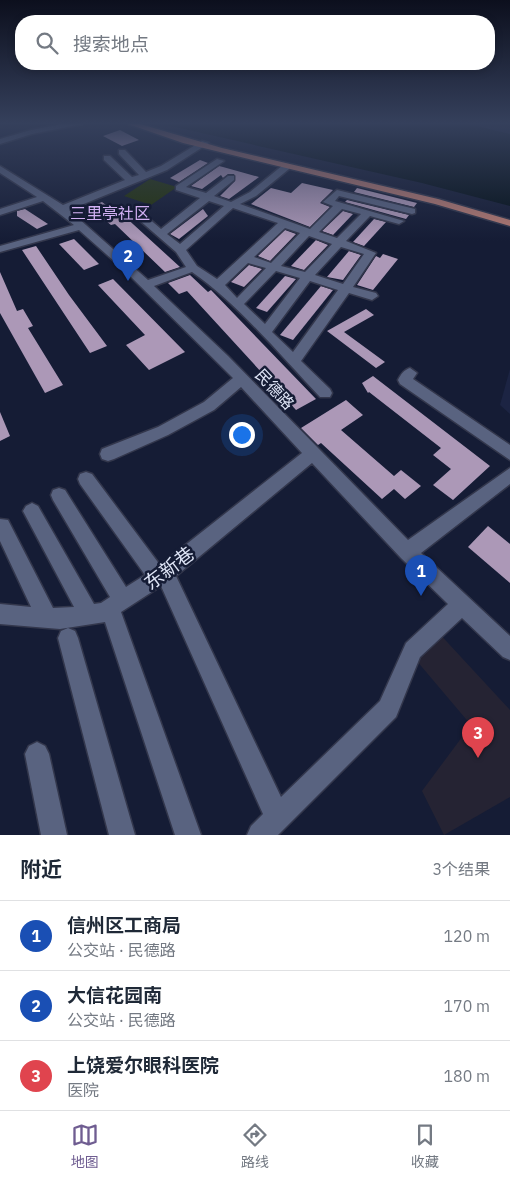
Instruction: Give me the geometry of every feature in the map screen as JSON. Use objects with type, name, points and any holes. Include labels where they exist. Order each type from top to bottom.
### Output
[{"type":"main road","points":[[275,163],[421,197],[510,223]]},
{"type":"main road","points":[[290,163],[390,185],[510,218]]},
{"type":"street","points":[[112,163],[132,182]]},
{"type":"street","points":[[133,163],[145,176]]},
{"type":"street","points":[[62,209],[175,163]]},
{"type":"street","points":[[217,163],[179,188],[235,205],[284,224],[371,253],[294,362]]},
{"type":"street","points":[[180,250],[230,206],[253,194],[286,166]]},
{"type":"street","name":"民德路","points":[[0,169],[62,209],[146,285],[242,378],[312,454],[407,552],[510,650]]},
{"type":"street","points":[[161,234],[206,196],[231,178]]},
{"type":"street","points":[[399,221],[328,202],[337,193],[412,211]]},
{"type":"street","points":[[0,212],[46,197]]},
{"type":"street","points":[[237,305],[309,232],[340,205]]},
{"type":"street","points":[[265,334],[307,277],[368,213]]},
{"type":"street","points":[[143,218],[180,250],[192,268],[218,286],[325,393]]},
{"type":"street","points":[[218,286],[284,224]]},
{"type":"street","points":[[0,249],[81,226]]},
{"type":"street","points":[[246,259],[372,296]]},
{"type":"street","points":[[146,285],[192,268]]},
{"type":"street","points":[[410,373],[405,380],[510,453]]},
{"type":"street","points":[[108,454],[164,431],[209,406],[242,378]]},
{"type":"street","name":"东新巷","points":[[0,614],[60,619],[108,607],[162,576],[312,454]]},
{"type":"street","points":[[407,552],[510,475]]},
{"type":"street","points":[[86,479],[162,576],[277,817]]},
{"type":"street","points":[[60,495],[108,607],[188,835]]},
{"type":"street","points":[[32,511],[108,607]]},
{"type":"street","points":[[2,526],[47,618]]},
{"type":"street","points":[[260,835],[388,709],[413,650],[462,604]]},
{"type":"street","points":[[68,638],[122,835]]},
{"type":"street","points":[[37,754],[54,835]]},
{"type":"shaded area","points":[[334,163],[510,163],[510,206]]},
{"type":"shaded area","points":[[510,369],[510,414],[500,405]]},
{"type":"shaded area","points":[[436,630],[510,710],[510,797],[444,835],[422,791],[471,725],[416,660]]},
{"type":"green space","points":[[150,179],[177,187],[151,205],[124,196]]},
{"type":"building","points":[[195,163],[208,163],[179,182],[170,178]]},
{"type":"building","points":[[219,166],[259,177],[229,199],[220,196],[235,181],[234,174],[228,174],[223,178],[221,175],[202,189],[191,186]]},
{"type":"building","points":[[302,183],[333,190],[320,203],[330,207],[310,227],[251,204],[271,188],[291,193]]},
{"type":"building","points":[[357,188],[417,203],[414,207],[354,192]]},
{"type":"building","points":[[347,200],[409,215],[406,219],[345,202]]},
{"type":"building","points":[[102,202],[119,215],[122,214],[180,267],[165,272],[115,224],[111,225],[89,207]]},
{"type":"building","points":[[25,209],[48,224],[37,229],[17,216],[17,211]]},
{"type":"building","points":[[203,209],[208,216],[179,239],[170,234]]},
{"type":"building","points":[[343,211],[353,214],[333,235],[322,231]]},
{"type":"building","points":[[374,219],[386,222],[364,246],[353,242]]},
{"type":"building","points":[[285,230],[296,234],[270,261],[258,256]]},
{"type":"building","points":[[74,239],[99,264],[84,270],[59,244]]},
{"type":"building","points":[[316,240],[328,245],[304,270],[291,266]]},
{"type":"building","points":[[36,246],[107,346],[90,353],[22,250]]},
{"type":"building","points":[[349,251],[361,255],[343,280],[327,277]]},
{"type":"building","points":[[383,254],[398,259],[373,290],[357,285],[376,256],[380,258]]},
{"type":"building","points":[[249,265],[262,269],[244,287],[231,282]]},
{"type":"building","points":[[0,272],[17,311],[23,309],[33,326],[28,328],[63,385],[45,393],[0,313]]},
{"type":"building","points":[[190,275],[208,292],[211,290],[316,399],[296,410],[187,291],[179,294],[168,283]]},
{"type":"building","points":[[285,276],[296,279],[267,312],[256,308]]},
{"type":"building","points":[[113,279],[185,352],[149,370],[126,345],[145,335],[98,285]]},
{"type":"building","points":[[321,286],[333,290],[293,340],[280,335]]},
{"type":"building","points":[[366,309],[374,315],[344,332],[385,362],[376,368],[327,331]]},
{"type":"building","points":[[373,376],[490,466],[453,500],[433,485],[451,469],[433,455],[441,448],[368,393],[362,383]]},
{"type":"building","points":[[346,400],[363,415],[341,430],[394,476],[401,470],[421,486],[405,499],[394,489],[382,499],[321,443],[318,445],[301,428]]},
{"type":"building","points":[[0,412],[10,436],[0,441]]},
{"type":"building","points":[[488,526],[510,544],[510,583],[468,547]]},
{"type":"place","name":"大信花园南","points":[[128,281]]},
{"type":"place","name":"信州区工商局","points":[[421,596]]},
{"type":"place","name":"上饶爱尔眼科医院","points":[[478,758]]},
{"type":"district","name":"三里亭社区","points":[[110,213]]}]
